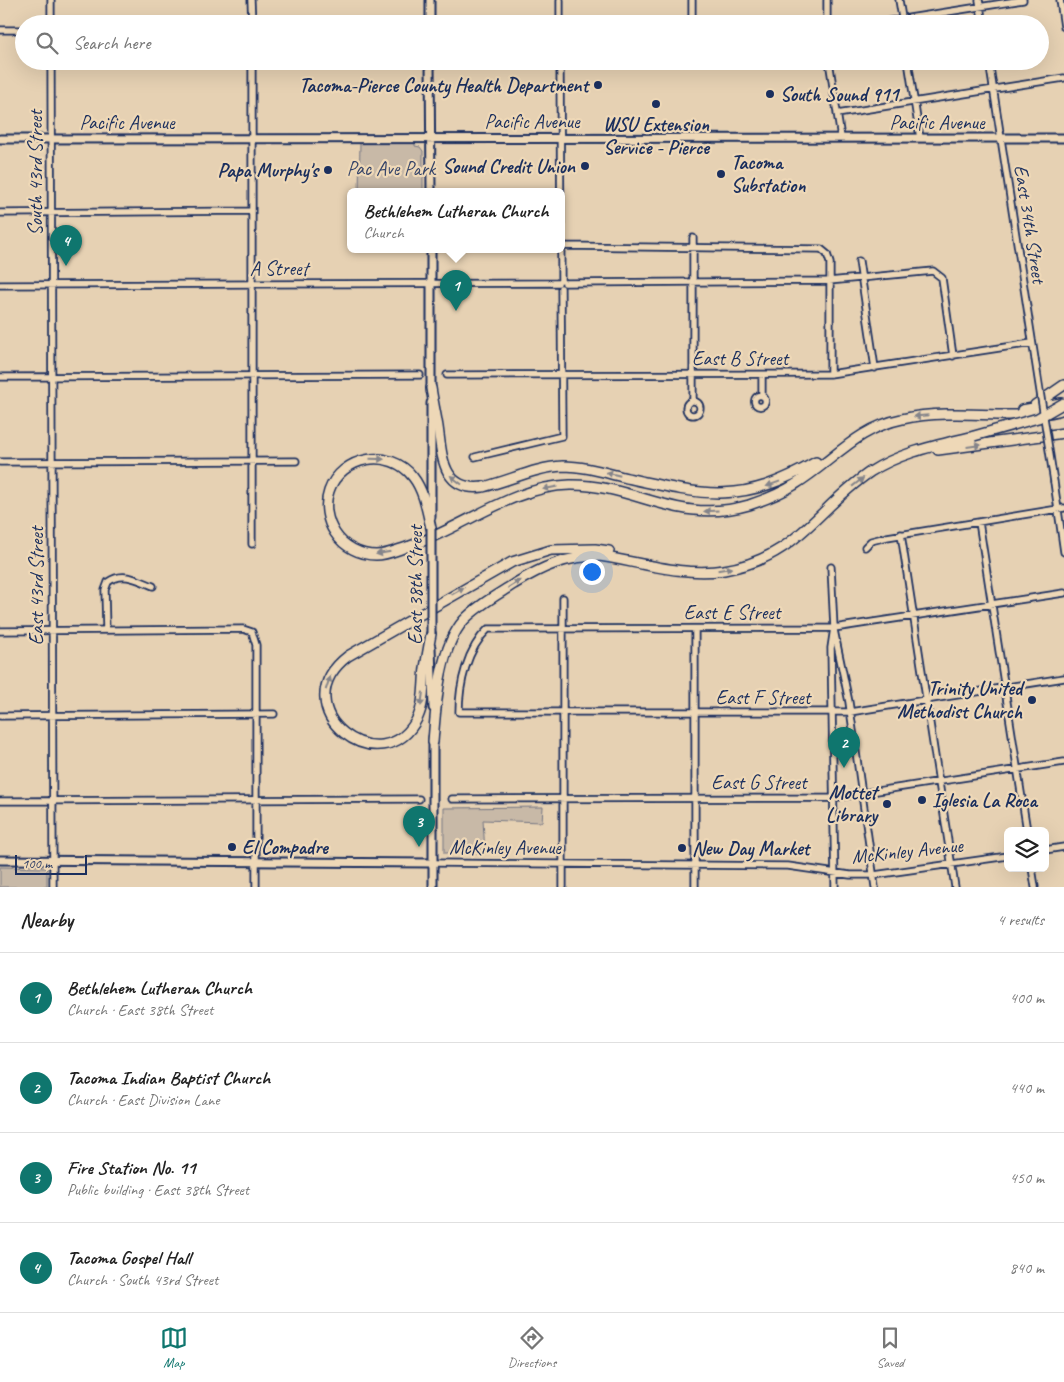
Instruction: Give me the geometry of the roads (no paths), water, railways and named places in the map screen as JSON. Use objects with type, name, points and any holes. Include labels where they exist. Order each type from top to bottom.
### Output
[{"type":"highway","points":[[1016,410],[1040,403],[1064,385]]},
{"type":"highway","points":[[431,388],[443,465],[457,482],[470,487],[483,487],[562,466],[590,469],[701,492],[740,493],[781,481],[872,428],[898,420],[1016,410],[1064,402]]},
{"type":"highway","points":[[433,742],[440,684],[448,651],[458,628],[483,603],[543,567],[570,558],[600,556],[677,570],[724,570],[767,556],[798,538],[854,485],[890,461],[908,453],[1038,418],[1064,402]]},
{"type":"highway","points":[[970,414],[1037,415],[1064,409]]},
{"type":"highway","points":[[908,453],[1064,433]]},
{"type":"highway","points":[[431,528],[417,483],[402,466],[389,461],[368,459],[348,466],[334,480],[329,491],[327,514],[337,537],[356,551],[381,555],[431,538],[531,492],[559,486],[601,488],[662,505],[698,512],[748,506],[794,485],[846,444]]},
{"type":"highway","points":[[431,634],[420,712],[409,729],[390,742],[376,745],[355,741],[341,732],[328,712],[325,693],[329,678],[340,662],[489,573],[536,553],[578,549],[610,551],[677,570]]},
{"type":"main road","points":[[430,0],[430,15]]},
{"type":"main road","points":[[430,70],[431,188]]},
{"type":"main road","name":"Pacific Avenue","points":[[0,139],[1064,138]]},
{"type":"main road","name":"East 38th Street","points":[[430,253],[433,887]]},
{"type":"main road","name":"McKinley Avenue","points":[[0,860],[433,863]]},
{"type":"street","points":[[51,0],[51,15]]},
{"type":"street","points":[[251,0],[252,15]]},
{"type":"street","points":[[560,0],[560,15]]},
{"type":"street","points":[[692,0],[692,15]]},
{"type":"street","points":[[827,0],[827,15]]},
{"type":"street","points":[[899,0],[901,15]]},
{"type":"street","points":[[928,15],[980,3],[1023,0]]},
{"type":"street","points":[[1060,0],[1064,27]]},
{"type":"street","points":[[0,30],[15,30]]},
{"type":"street","name":"South 43rd Street","points":[[51,70],[51,285]]},
{"type":"street","points":[[252,70],[252,544]]},
{"type":"street","points":[[560,70],[561,188]]},
{"type":"street","points":[[831,70],[841,138]]},
{"type":"street","points":[[909,70],[920,138]]},
{"type":"street","name":"East 34th Street","points":[[990,70],[1054,482],[1061,508],[1064,552]]},
{"type":"street","points":[[838,114],[1064,78]]},
{"type":"street","points":[[0,213],[252,211]]},
{"type":"street","points":[[693,238],[693,401]]},
{"type":"street","points":[[565,246],[821,249],[827,254],[829,259],[830,374]]},
{"type":"street","points":[[475,457],[562,436],[561,253]]},
{"type":"street","points":[[859,260],[875,368]]},
{"type":"street","name":"A Street","points":[[0,285],[692,283],[829,281],[917,271],[935,272],[942,282],[953,356]]},
{"type":"street","name":"East 43rd Street","points":[[51,285],[53,887]]},
{"type":"street","name":"East B Street","points":[[447,376],[830,374],[1032,343]]},
{"type":"street","points":[[0,377],[420,375]]},
{"type":"street","points":[[762,375],[762,396]]},
{"type":"street","points":[[0,462],[296,461]]},
{"type":"street","points":[[865,547],[874,540],[900,534],[1061,508]]},
{"type":"street","points":[[979,522],[1026,827]]},
{"type":"street","points":[[900,534],[955,887]]},
{"type":"street","points":[[831,567],[834,628],[831,648],[832,798],[835,887]]},
{"type":"street","points":[[106,630],[105,590],[108,582],[114,578],[129,577],[153,586]]},
{"type":"street","name":"East E Street","points":[[459,712],[464,676],[469,658],[476,642],[488,629],[834,628],[1064,593]]},
{"type":"street","points":[[563,598],[563,887]]},
{"type":"street","points":[[834,628],[839,645],[850,712],[876,887]]},
{"type":"street","points":[[0,631],[243,629],[252,632],[256,645],[254,714],[256,887]]},
{"type":"street","points":[[695,629],[695,887]]},
{"type":"street","name":"East F Street","points":[[459,712],[850,712],[1064,678]]},
{"type":"street","points":[[0,716],[274,714]]},
{"type":"street","name":"East G Street","points":[[452,800],[832,798],[1064,762]]},
{"type":"street","points":[[0,801],[419,799]]},
{"type":"street","points":[[1049,849],[1064,847]]},
{"type":"street","name":"McKinley Avenue","points":[[433,863],[788,866],[874,875],[1004,857]]},
{"type":"street","points":[[1033,872],[1035,887]]},
{"type":"place","name":"Tacoma-Pierce County Health Department","points":[[598,85]]},
{"type":"place","name":"South Sound 911","points":[[770,94]]},
{"type":"place","name":"WSU Extension Service - Pierce","points":[[656,104]]},
{"type":"place","name":"Sound Credit Union","points":[[585,166]]},
{"type":"place","name":"Papa Murphy's","points":[[328,170]]},
{"type":"place","name":"Tacoma Substation","points":[[721,174]]},
{"type":"place","name":"Tacoma Gospel Hall","points":[[66,266]]},
{"type":"place","name":"Bethlehem Lutheran Church","points":[[456,311]]},
{"type":"place","name":"Trinity United Methodist Church","points":[[1032,700]]},
{"type":"place","name":"Tacoma Indian Baptist Church","points":[[844,768]]},
{"type":"place","name":"Iglesia La Roca","points":[[922,800]]},
{"type":"place","name":"Mottet Library","points":[[887,804]]},
{"type":"place","name":"El Compadre","points":[[232,847]]},
{"type":"place","name":"Fire Station No. 11","points":[[419,847]]},
{"type":"place","name":"New Day Market","points":[[682,848]]},
{"type":"park label","name":"Pac Ave Park","points":[[391,168]]}]
